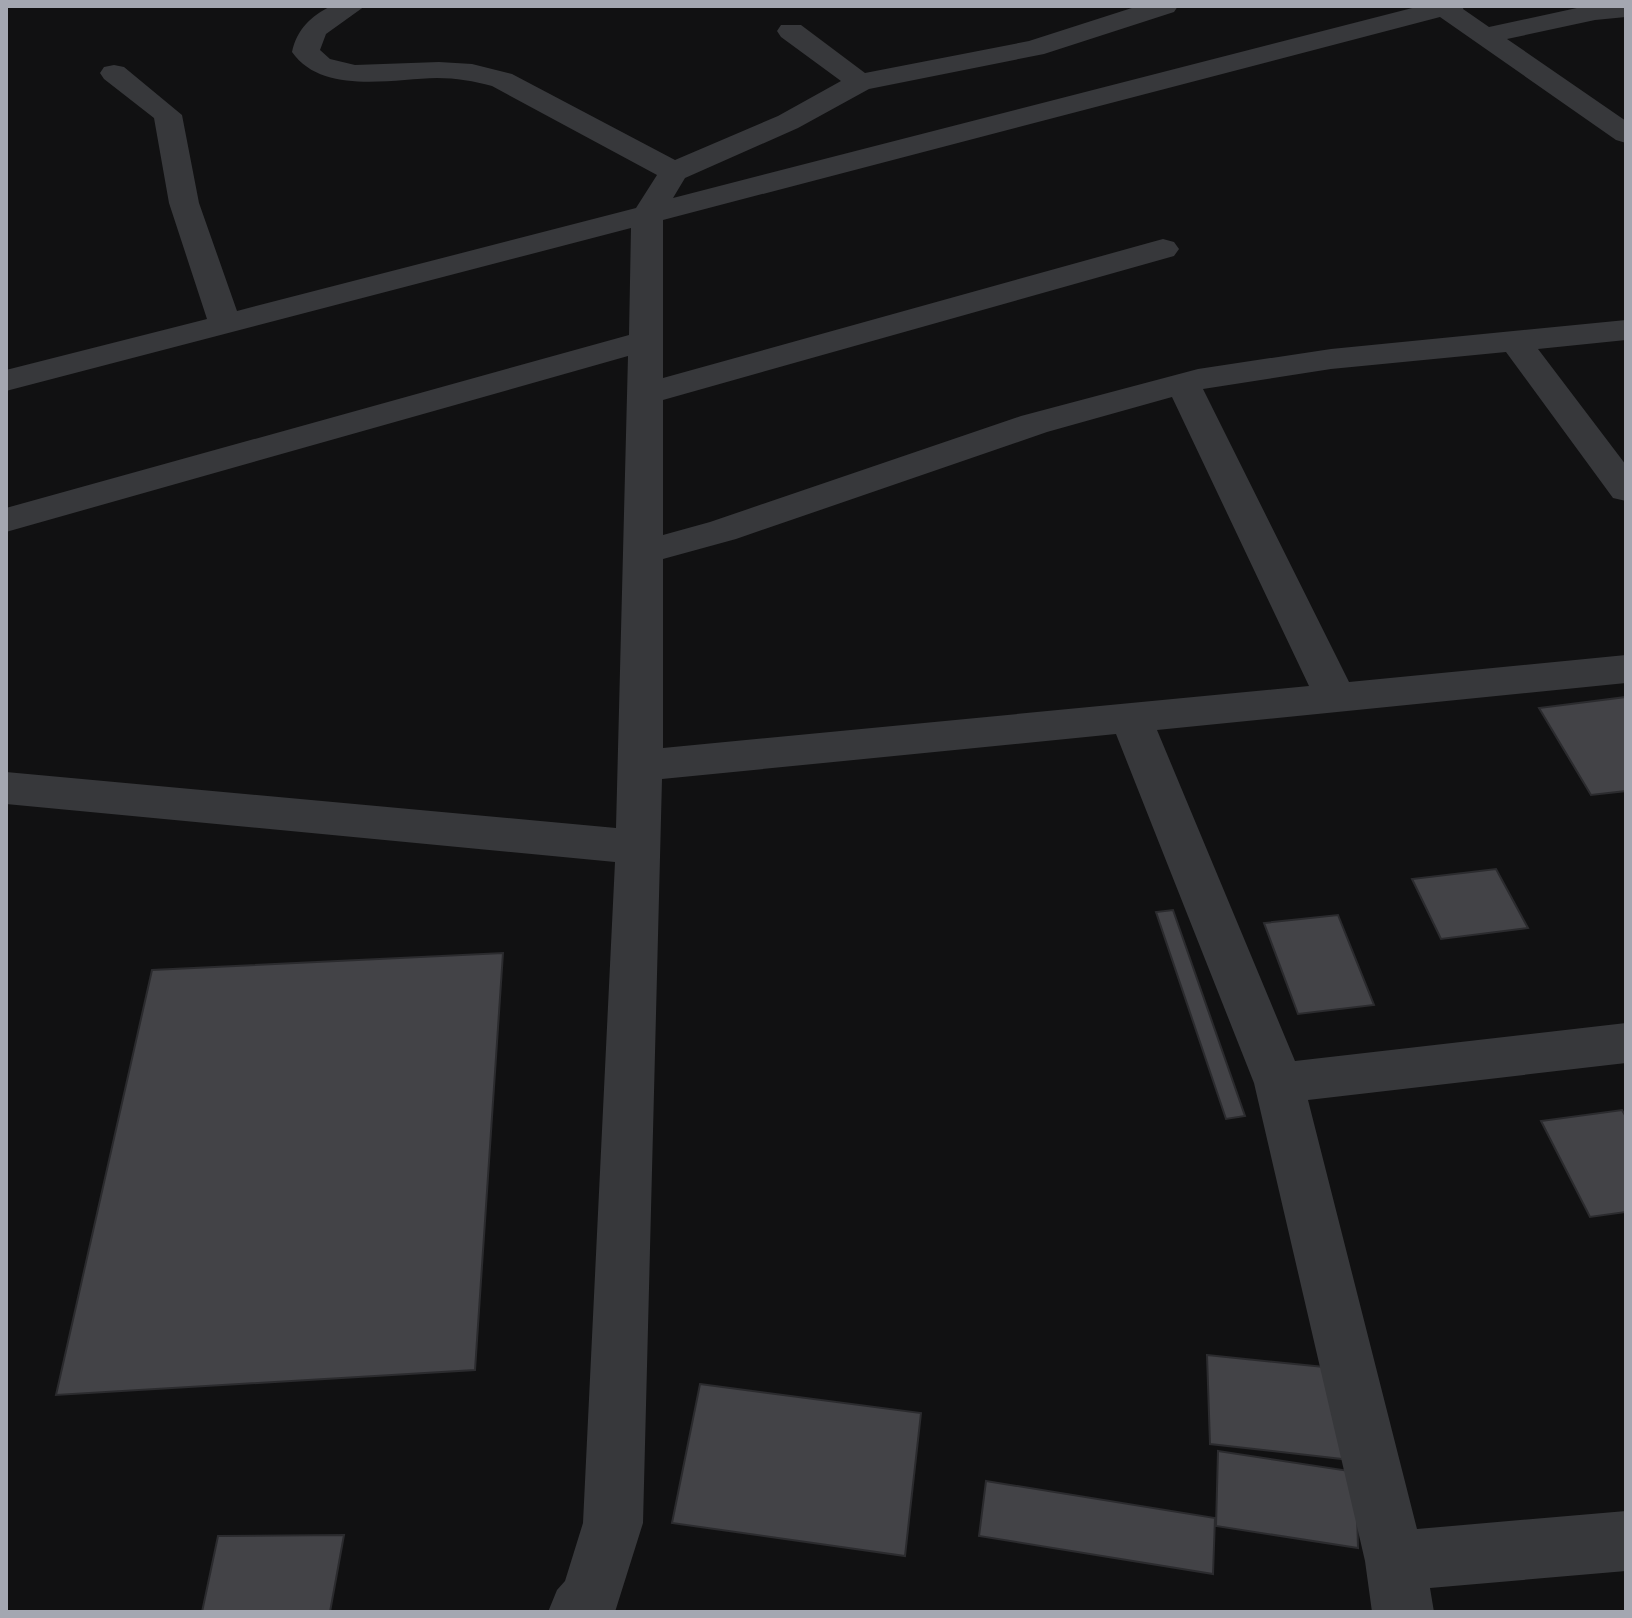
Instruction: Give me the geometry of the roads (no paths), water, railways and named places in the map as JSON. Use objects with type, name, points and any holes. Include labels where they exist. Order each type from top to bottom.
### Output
[{"type":"street","points":[[352,6],[322,21],[307,38],[306,52],[320,65],[355,73],[472,72],[502,80],[674,172]]},
{"type":"street","points":[[579,1612],[590,1599],[613,1523],[641,766],[647,216],[674,172],[788,122],[860,82],[1034,48],[1165,6]]},
{"type":"street","points":[[6,381],[1448,7],[1484,36],[1626,134]]},
{"type":"street","points":[[1484,36],[1595,12],[1626,9]]},
{"type":"street","points":[[791,31],[860,82]]},
{"type":"street","points":[[114,73],[168,115],[184,203],[225,324]]},
{"type":"street","points":[[644,394],[1163,249]]},
{"type":"street","points":[[643,552],[723,531],[1034,424],[1183,383],[1331,359],[1626,330]]},
{"type":"street","points":[[1514,340],[1626,490]]},
{"type":"street","points":[[6,520],[645,341]]},
{"type":"street","points":[[1183,383],[1336,698]]},
{"type":"street","points":[[641,766],[1626,669]]},
{"type":"street","points":[[1131,718],[1279,1083],[1399,1586],[1626,1541]]},
{"type":"street","points":[[6,788],[638,847]]},
{"type":"street","points":[[1279,1083],[1626,1043]]}]
